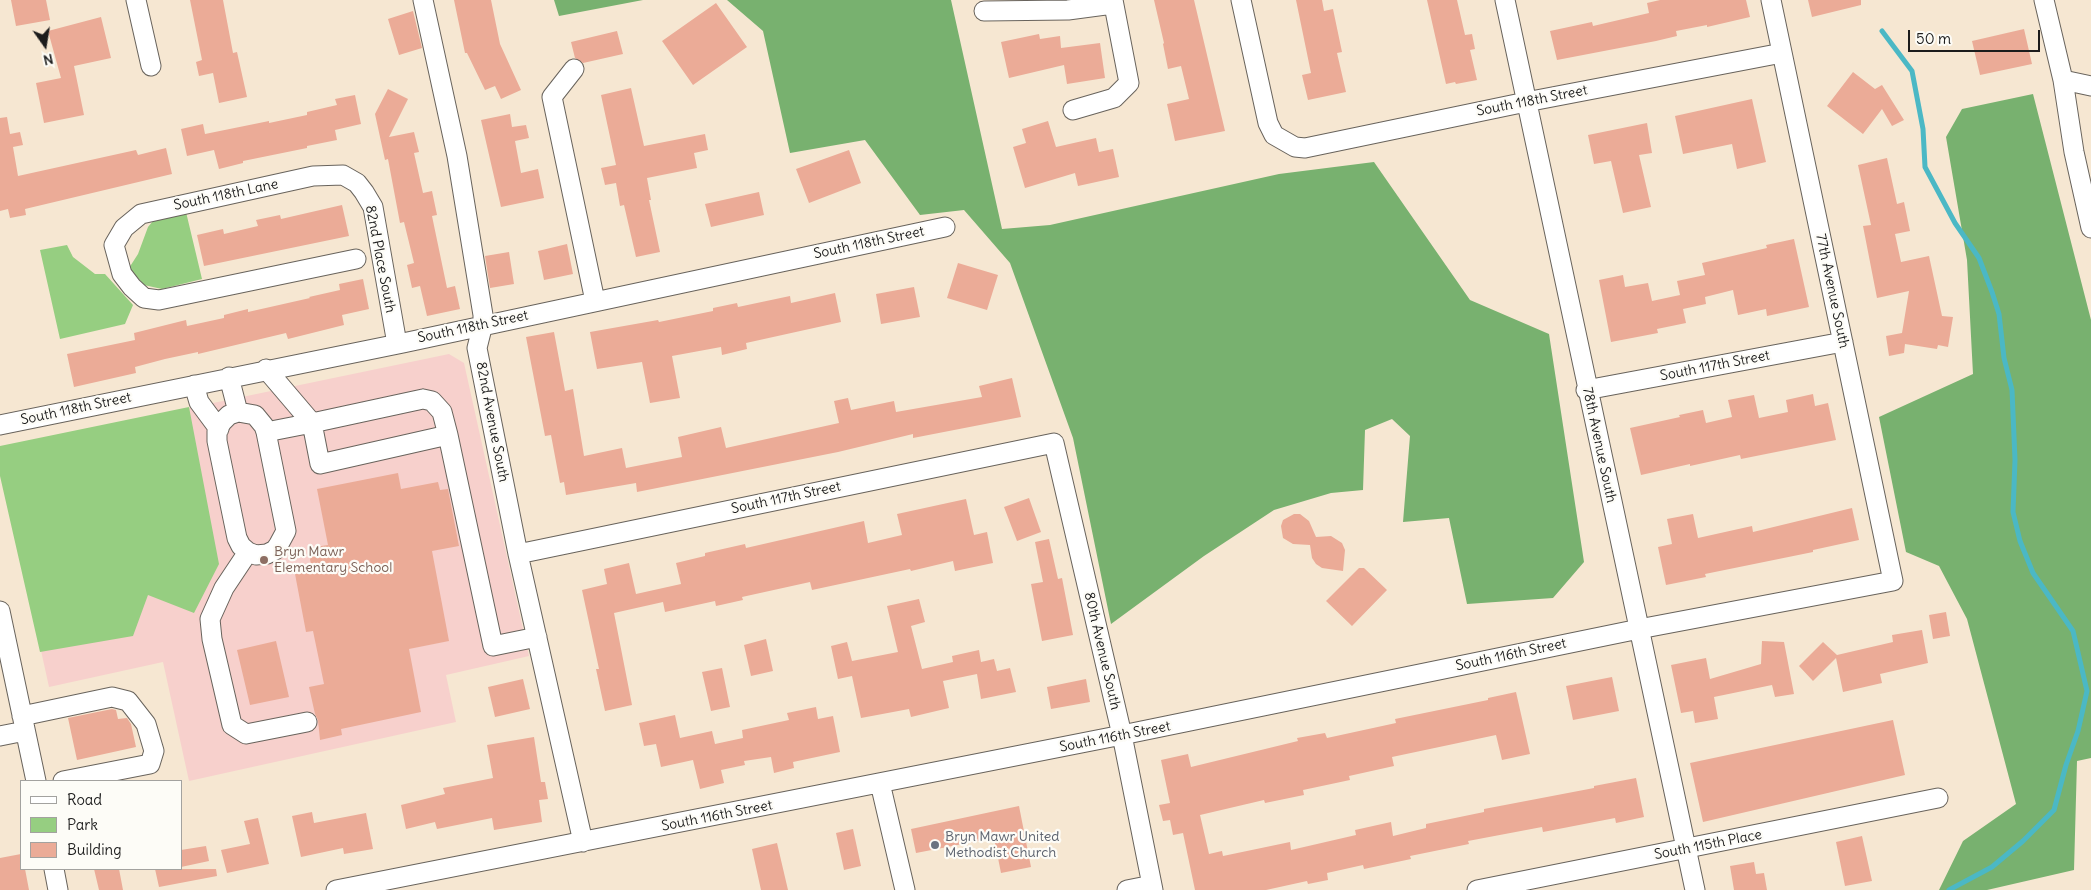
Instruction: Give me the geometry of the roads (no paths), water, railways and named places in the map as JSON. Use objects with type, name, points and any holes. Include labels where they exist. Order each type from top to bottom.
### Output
[{"type":"street","points":[[136,0],[151,66]]},
{"type":"street","name":"82nd Avenue South","points":[[423,0],[457,156],[483,324],[477,348],[518,554],[583,842]]},
{"type":"street","name":"South 118th Street","points":[[1241,0],[1268,123],[1274,135],[1284,142],[1295,147],[1305,148],[1526,102],[1782,53]]},
{"type":"street","name":"78th Avenue South","points":[[1504,0],[1586,390],[1695,890]]},
{"type":"street","name":"77th Avenue South","points":[[1771,0],[1892,581]]},
{"type":"street","points":[[2044,0],[2063,80],[2074,152],[2091,228]]},
{"type":"street","points":[[984,11],[1068,10],[1113,2],[1129,83],[1114,98],[1073,110]]},
{"type":"street","points":[[574,69],[552,97],[595,301]]},
{"type":"street","points":[[2063,80],[2091,86]]},
{"type":"street","name":"South 118th Lane","points":[[352,180],[343,175],[313,176],[141,214],[124,228],[114,245],[122,274],[132,288],[144,298],[159,300],[356,259]]},
{"type":"street","name":"82nd Place South","points":[[352,180],[364,192],[373,207],[397,344]]},
{"type":"street","name":"South 118th Street","points":[[0,425],[266,369],[397,344],[483,324],[946,227]]},
{"type":"street","name":"South 117th Street","points":[[1586,390],[1843,342]]},
{"type":"street","points":[[266,369],[312,422],[320,464],[448,435]]},
{"type":"street","points":[[229,377],[238,412]]},
{"type":"street","points":[[194,385],[199,402],[218,429]]},
{"type":"street","points":[[266,432],[423,399],[432,401],[442,412],[448,435],[493,646],[537,636]]},
{"type":"street","points":[[238,412],[255,416],[264,426],[266,432],[286,531],[275,550],[267,554],[256,555],[248,552],[241,546],[237,538],[217,441],[218,429],[229,415],[238,412]]},
{"type":"street","name":"South 117th Street","points":[[518,554],[1054,443]]},
{"type":"street","name":"80th Avenue South","points":[[1054,443],[1122,735],[1152,888]]},
{"type":"street","points":[[248,552],[224,588],[210,619],[212,640],[232,725],[246,734],[308,722]]},
{"type":"street","name":"South 116th Street","points":[[336,890],[1122,735],[1639,629],[1892,581]]},
{"type":"street","points":[[0,611],[36,780]]},
{"type":"street","points":[[0,736],[24,724],[112,697],[128,701],[146,724],[154,752],[150,764],[68,780]]},
{"type":"street","points":[[880,783],[905,890]]},
{"type":"street","name":"South 115th Place","points":[[1477,890],[1938,798]]},
{"type":"street","points":[[54,870],[58,890]]},
{"type":"street","points":[[1127,890],[1152,888]]},
{"type":"waterway","points":[[1882,31],[1912,71],[1923,129],[1925,167],[1955,223],[1979,258],[1999,314],[2004,358],[2012,390],[2015,460],[2013,512],[2020,541],[2033,573],[2073,631],[2087,691],[2078,731],[2066,765],[2054,810],[2023,841],[1992,867],[1949,890]]},
{"type":"place","name":"Bryn Mawr Elementary School","points":[[264,560]]},
{"type":"place","name":"Bryn Mawr United Methodist Church","points":[[935,845]]}]
